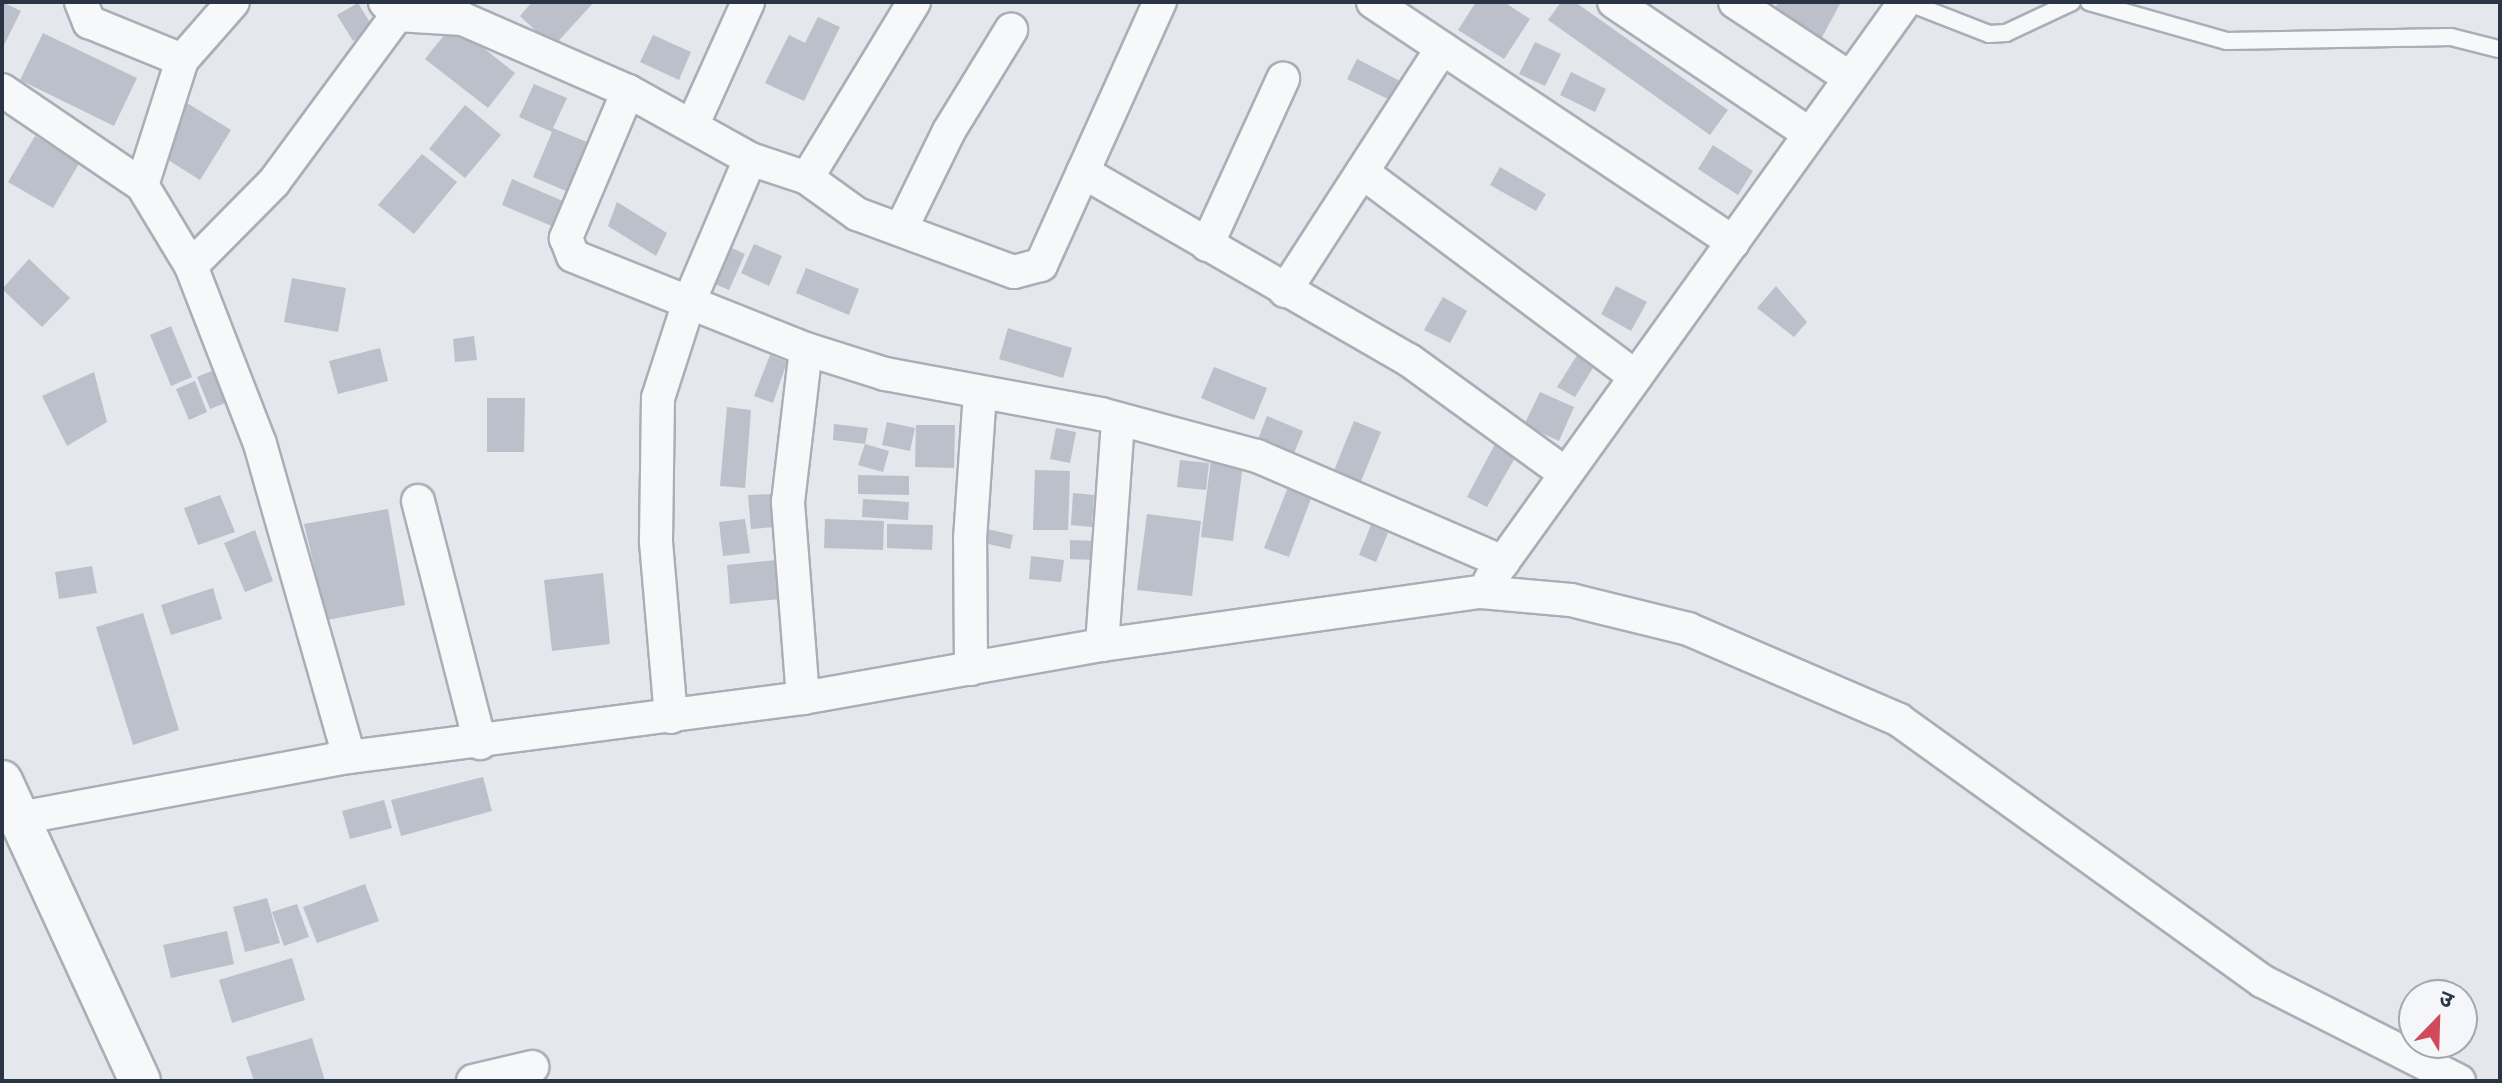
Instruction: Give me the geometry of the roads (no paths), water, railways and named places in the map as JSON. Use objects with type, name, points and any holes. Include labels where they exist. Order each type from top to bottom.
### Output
[{"type":"street","points":[[81,2],[89,22],[182,60]]},
{"type":"street","points":[[142,185],[182,60],[233,2]]},
{"type":"street","points":[[693,124],[748,2]]},
{"type":"street","points":[[807,178],[914,2]]},
{"type":"street","points":[[191,266],[274,182],[391,8],[463,19],[628,91],[693,124],[750,159],[807,178],[857,214],[995,267],[1029,271],[1041,265],[1160,2]]},
{"type":"street","points":[[1373,2],[1733,242]]},
{"type":"street","points":[[1614,2],[1810,134]]},
{"type":"street","points":[[1735,2],[1850,78]]},
{"type":"street","points":[[1481,592],[1906,2]]},
{"type":"street","points":[[901,229],[949,131],[1011,30]]},
{"type":"street","points":[[1285,291],[1442,48]]},
{"type":"street","points":[[1207,245],[1283,79]]},
{"type":"street","points":[[2,90],[142,185],[191,266],[260,444],[349,757]]},
{"type":"street","points":[[628,91],[565,248],[806,349],[980,393],[1118,420],[1257,456],[1503,562]]},
{"type":"street","points":[[671,717],[656,541],[658,398],[689,302],[750,159]]},
{"type":"street","points":[[1083,172],[1409,360],[1566,474]]},
{"type":"street","points":[[1362,172],[1636,377]]},
{"type":"street","points":[[803,698],[788,502],[806,349]]},
{"type":"street","points":[[971,669],[970,539],[980,393]]},
{"type":"street","points":[[1102,645],[1118,420]]},
{"type":"street","points":[[418,501],[480,743]]},
{"type":"street","points":[[19,818],[349,757],[480,743],[803,698],[1102,645],[1481,592],[1571,600],[1688,629],[1899,720],[2262,981],[2459,1081]]},
{"type":"street","points":[[2,781],[140,1081]]},
{"type":"street","points":[[473,1081],[532,1067]]},
{"type":"lane","points":[[1906,2],[1989,34],[2006,33],[2072,2]]},
{"type":"lane","points":[[2089,2],[2227,41],[2451,37],[2498,49]]}]
